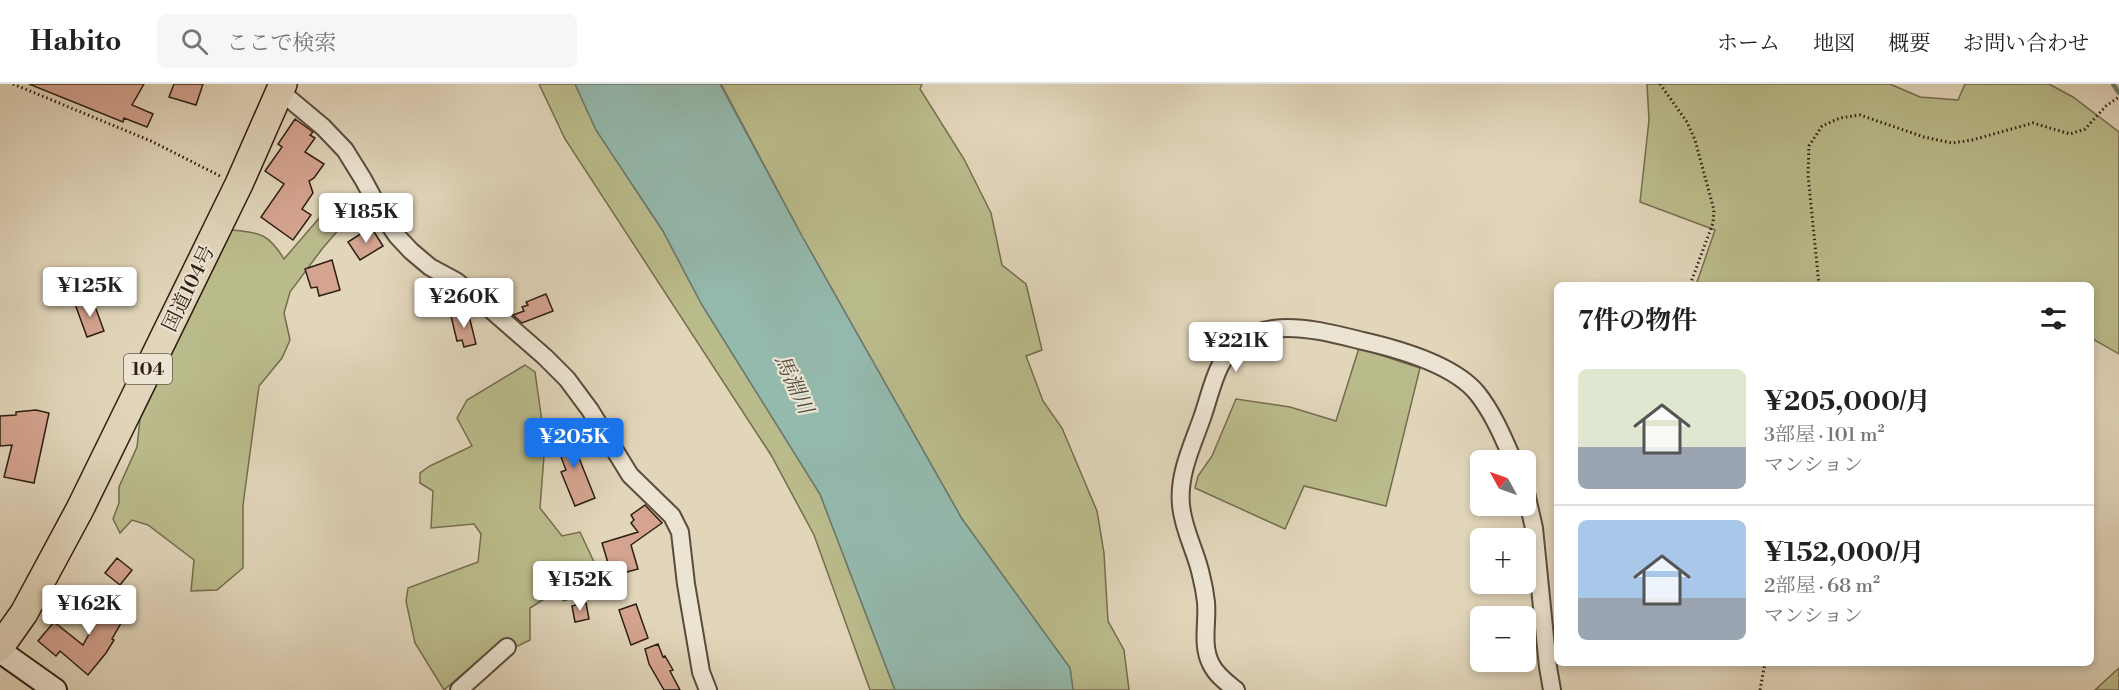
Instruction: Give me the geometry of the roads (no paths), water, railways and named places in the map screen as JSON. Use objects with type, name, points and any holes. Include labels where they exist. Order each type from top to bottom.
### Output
[{"type":"highway","name":"国道104号","points":[[0,649],[24,613],[80,509],[239,184],[281,87]]},
{"type":"main road","points":[[0,649],[55,690]]},
{"type":"street","points":[[281,87],[345,150],[387,221],[411,252],[430,267],[456,281],[546,357],[591,410],[630,475],[672,516],[680,532],[700,672],[708,690]]},
{"type":"street","points":[[1236,690],[1210,664],[1206,644],[1206,602],[1201,573],[1184,524],[1181,487],[1185,465],[1220,366],[1242,341],[1273,327],[1290,327],[1372,343],[1434,363],[1453,372],[1477,393],[1494,417],[1509,450]]},
{"type":"street","points":[[1531,516],[1552,690]]},
{"type":"street","points":[[459,690],[507,647]]},
{"type":"water","name":"馬淵川","points":[[575,84],[720,84],[803,238],[962,519],[1070,668],[1073,690],[895,690],[820,494],[702,305],[663,231],[596,130]]},
{"type":"waterway","points":[[2113,84],[2119,93]]}]
